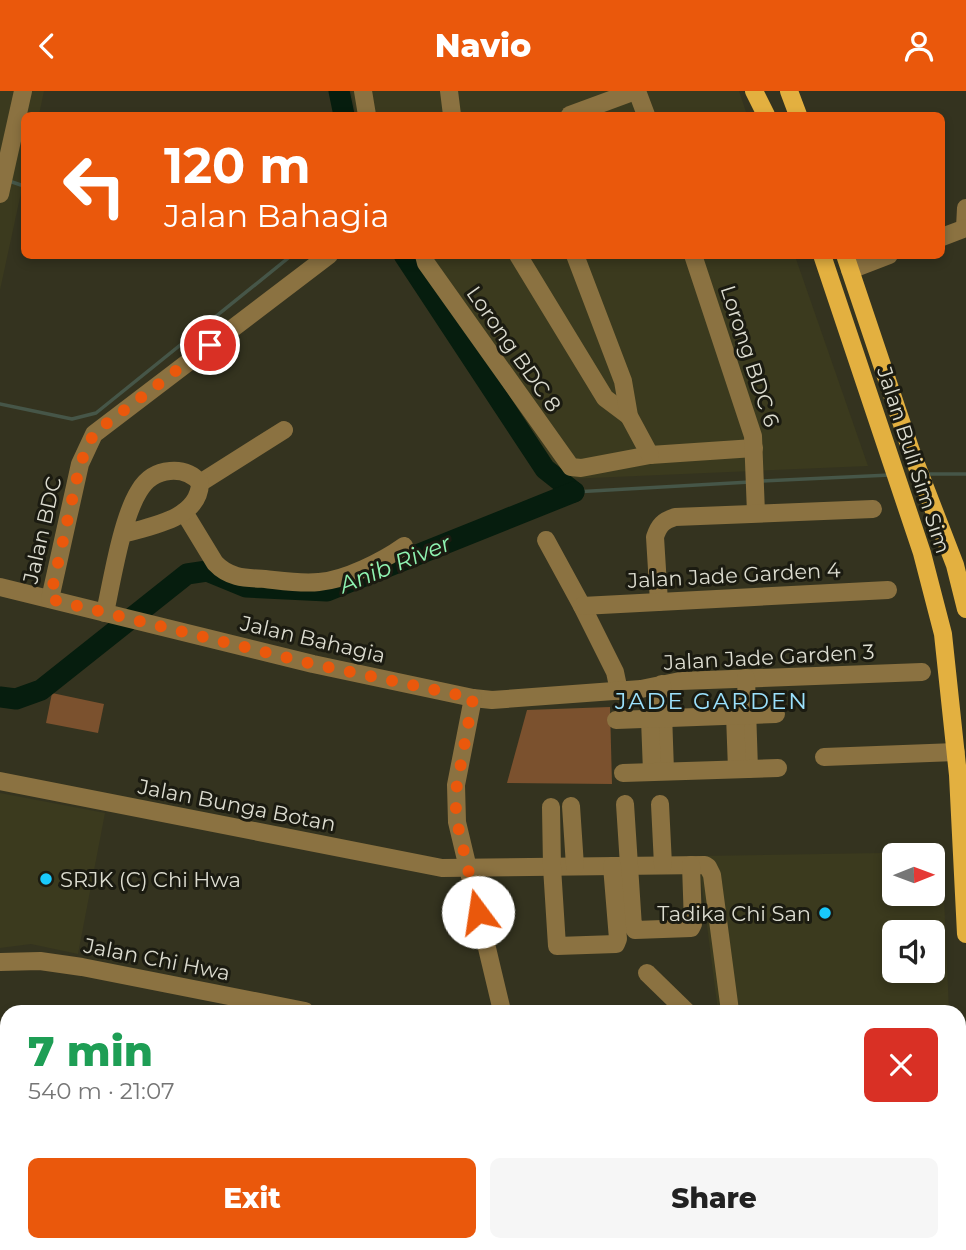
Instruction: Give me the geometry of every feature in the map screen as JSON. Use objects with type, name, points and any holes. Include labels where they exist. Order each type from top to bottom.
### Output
[{"type":"main road","points":[[754,91],[764,112]]},
{"type":"main road","points":[[763,91],[771,112]]},
{"type":"main road","points":[[789,91],[797,112]]},
{"type":"main road","name":"Jalan Buli Sim Sim","points":[[823,259],[922,553],[943,634],[962,822],[966,934]]},
{"type":"main road","name":"Jalan Buli Sim Sim","points":[[847,263],[911,451],[955,565],[966,609]]},
{"type":"street","points":[[0,193],[23,91]]},
{"type":"street","points":[[363,91],[366,112]]},
{"type":"street","points":[[578,112],[636,91],[645,112]]},
{"type":"street","points":[[452,112],[453,93]]},
{"type":"street","points":[[945,235],[966,228],[966,208]]},
{"type":"street","name":"Jalan BDC","points":[[50,599],[80,464],[94,433],[323,259]]},
{"type":"street","name":"Lorong BDC 8","points":[[425,259],[571,467],[581,468],[650,455]]},
{"type":"street","points":[[520,259],[605,398],[629,416]]},
{"type":"street","points":[[577,259],[623,381],[629,416],[650,455],[754,448]]},
{"type":"street","name":"Lorong BDC 6","points":[[694,259],[745,407],[754,448],[756,513]]},
{"type":"street","points":[[847,263],[868,259]]},
{"type":"street","points":[[123,534],[172,519],[184,512],[197,496],[200,483],[284,430]]},
{"type":"street","points":[[110,614],[123,534],[138,491],[152,476],[160,473],[188,473],[200,483]]},
{"type":"street","points":[[659,602],[655,537],[665,520],[675,517],[873,509]]},
{"type":"street","points":[[184,512],[215,563],[230,575],[239,577],[307,583],[327,581],[375,562],[404,546]]},
{"type":"street","points":[[546,540],[615,672],[619,691]]},
{"type":"street","name":"Jalan Bahagia","points":[[0,587],[313,664],[473,698],[492,700],[619,691]]},
{"type":"street","name":"Jalan Jade Garden 4","points":[[582,605],[888,590]]},
{"type":"street","name":"Jalan Jade Garden 3","points":[[619,691],[680,681],[922,672]]},
{"type":"street","points":[[743,769],[741,715],[746,678]]},
{"type":"street","points":[[658,772],[656,718],[662,684]]},
{"type":"street","points":[[473,698],[455,796],[457,822],[500,1005]]},
{"type":"street","points":[[616,720],[776,714]]},
{"type":"street","points":[[824,757],[956,752]]},
{"type":"street","points":[[622,772],[778,768]]},
{"type":"street","name":"Jalan Bunga Botan","points":[[0,781],[442,868],[695,865]]},
{"type":"street","points":[[551,807],[556,943],[562,947],[616,944],[625,804]]},
{"type":"street","points":[[660,804],[663,865]]},
{"type":"street","points":[[571,806],[575,866]]},
{"type":"street","points":[[621,866],[633,927],[639,932],[691,928],[695,865],[708,867],[712,875],[729,1005]]},
{"type":"street","name":"Jalan Chi Hwa","points":[[0,963],[59,963],[273,1005]]},
{"type":"street","points":[[647,973],[680,1005]]},
{"type":"shaded area","points":[[0,91],[44,91],[40,112],[21,112],[21,193],[0,290]]},
{"type":"shaded area","points":[[351,91],[739,91],[746,112],[355,112]]},
{"type":"shaded area","points":[[417,259],[796,259],[868,466],[568,479],[549,465]]},
{"type":"shaded area","points":[[52,693],[104,704],[98,733],[46,723]]},
{"type":"shaded area","points":[[610,707],[612,784],[507,783],[527,710]]},
{"type":"shaded area","name":"SRJK (C) Chi Hwa","points":[[0,793],[105,813],[78,954],[31,944],[0,948]]},
{"type":"shaded area","name":"Tadika Chi San","points":[[882,853],[882,907],[944,907],[945,920],[882,920],[882,983],[945,983],[945,920],[949,1005],[717,1005],[698,856]]},
{"type":"waterway","points":[[339,91],[343,112]]},
{"type":"waterway","points":[[9,181],[21,185]]},
{"type":"waterway","points":[[0,404],[72,419],[96,413],[287,259]]},
{"type":"waterway","points":[[407,259],[545,469],[574,492]]},
{"type":"waterway","points":[[926,474],[966,474]]},
{"type":"waterway","points":[[761,481],[890,475]]},
{"type":"waterway","points":[[574,492],[750,482]]},
{"type":"waterway","name":"Anib River","points":[[0,697],[16,699],[41,690],[187,574],[207,571],[246,587],[327,591],[574,492]]},
{"type":"place","name":"SRJK (C) Chi Hwa","points":[[46,879]]},
{"type":"place","name":"Tadika Chi San","points":[[825,913]]},
{"type":"district","name":"JADE GARDEN","points":[[712,701]]},
{"type":"route","points":[[210,345],[94,433],[80,464],[50,599],[313,664],[473,698],[455,796],[466,868],[478,912]]}]
